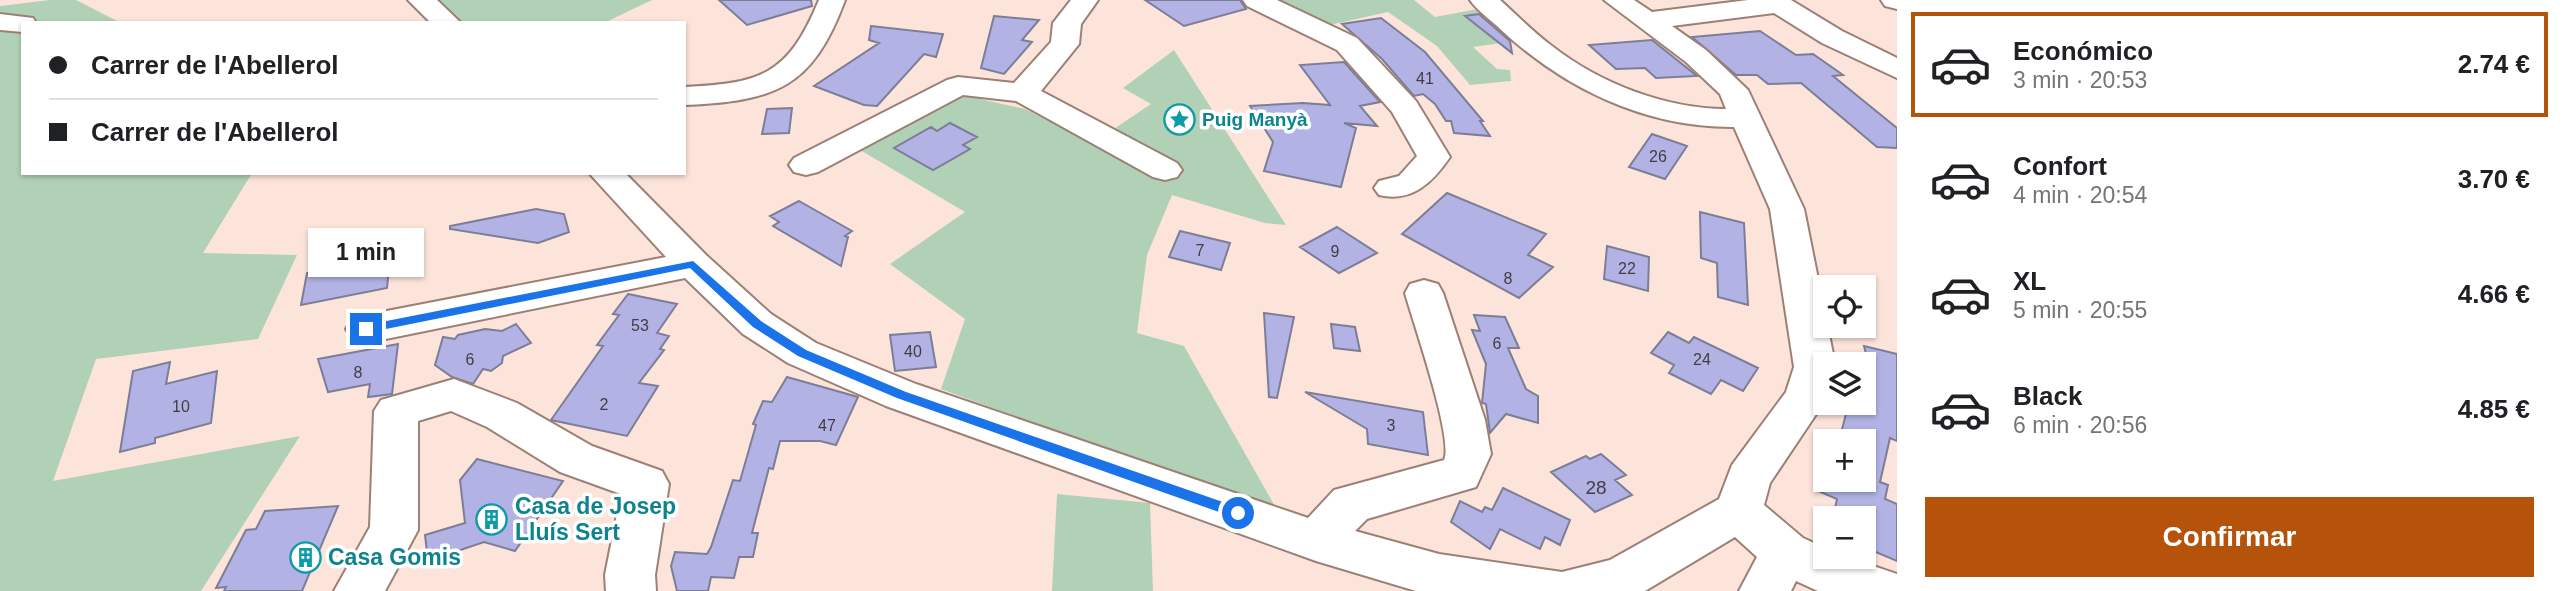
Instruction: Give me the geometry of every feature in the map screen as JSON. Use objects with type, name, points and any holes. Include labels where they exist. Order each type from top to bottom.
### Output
[{"type":"street","points":[[421,0],[445,21]]},
{"type":"street","points":[[686,96],[719,95],[761,87],[783,78],[801,62],[822,30],[832,0]]},
{"type":"street","points":[[1025,93],[1028,84],[1060,52],[1065,44],[1067,23],[1085,0]]},
{"type":"street","points":[[1256,0],[1347,44],[1405,108],[1434,157],[1411,183],[1391,188]]},
{"type":"street","points":[[1483,0],[1551,59],[1602,86],[1701,117],[1744,118]]},
{"type":"street","points":[[1570,591],[1620,580],[1739,511],[1748,478],[1806,397],[1815,367],[1787,209],[1733,90],[1649,21],[1617,0]]},
{"type":"street","points":[[1649,21],[1775,2],[1832,37],[1897,69]]},
{"type":"street","points":[[0,22],[21,24]]},
{"type":"street","points":[[806,165],[958,86],[1025,93],[1034,101],[1164,170]]},
{"type":"street","points":[[608,175],[693,264],[757,324],[802,353],[901,395],[1316,541],[1439,576],[1555,591]]},
{"type":"street","points":[[366,329],[693,264]]},
{"type":"street","points":[[1316,541],[1350,505],[1460,474],[1469,454],[1463,420],[1424,293]]},
{"type":"street","points":[[359,591],[394,530],[396,411],[454,395],[502,415],[576,459],[646,484],[630,575],[631,591]]},
{"type":"street","points":[[1739,511],[1775,572],[1849,582],[1884,591]]},
{"type":"green space","points":[[76,0],[117,21],[21,21],[21,175],[251,175],[203,253],[297,255],[258,339],[96,359],[53,481],[300,436],[201,591],[0,591],[0,6]]},
{"type":"green space","points":[[435,0],[652,0],[608,21],[459,21]]},
{"type":"green space","points":[[1276,0],[1414,0],[1435,17],[1483,8],[1522,40],[1473,47],[1497,69],[1510,70],[1511,81],[1470,85],[1437,46],[1388,12],[1325,26]]},
{"type":"green space","points":[[1174,50],[1286,225],[1265,223],[1172,195],[1147,255],[1137,333],[1184,346],[1280,515],[941,389],[965,319],[890,264],[965,212],[855,147],[962,95],[1025,109],[1093,143],[1151,104],[1123,88]]},
{"type":"green space","points":[[1057,494],[1150,503],[1153,591],[1052,591]]},
{"type":"building","points":[[719,0],[811,0],[812,6],[747,25]]},
{"type":"building","points":[[1145,0],[1240,0],[1246,9],[1184,26]]},
{"type":"building","points":[[1479,14],[1510,41],[1512,53],[1465,16]]},
{"type":"building","points":[[994,16],[1039,20],[1022,40],[1032,42],[1004,74],[981,68]]},
{"type":"building","points":[[1381,18],[1425,52],[1483,121],[1480,121],[1490,136],[1454,133],[1451,121],[1446,121],[1435,104],[1423,94],[1414,96],[1382,59],[1342,24]]},
{"type":"building","points":[[871,26],[943,34],[936,57],[924,54],[877,106],[864,105],[814,86],[879,43],[869,40]]},
{"type":"building","points":[[1760,31],[1796,55],[1813,54],[1843,75],[1833,76],[1897,128],[1897,148],[1877,147],[1801,83],[1768,84],[1757,75],[1736,75],[1692,37]]},
{"type":"building","points":[[1652,40],[1697,76],[1656,78],[1645,68],[1616,69],[1589,45]]},
{"type":"building","points":[[1344,62],[1380,102],[1360,106],[1377,126],[1344,123],[1356,128],[1341,187],[1264,171],[1273,142],[1250,106],[1303,103],[1330,105],[1300,65]]},
{"type":"building","points":[[792,108],[789,133],[762,134],[767,109]]},
{"type":"building","points":[[950,123],[977,137],[963,145],[970,149],[933,170],[894,148],[931,127],[937,131]]},
{"type":"building","points":[[1652,134],[1687,146],[1665,179],[1629,167]]},
{"type":"building","points":[[1447,193],[1546,234],[1528,255],[1553,267],[1519,298],[1402,234]]},
{"type":"building","points":[[799,201],[852,231],[845,236],[848,237],[841,266],[773,226],[779,222],[770,216]]},
{"type":"building","points":[[536,209],[564,214],[569,232],[538,243],[450,229],[450,226]]},
{"type":"building","points":[[1700,212],[1744,223],[1748,305],[1718,297],[1717,263],[1701,258]]},
{"type":"building","points":[[1337,227],[1377,253],[1339,273],[1300,247]]},
{"type":"building","points":[[1180,231],[1230,243],[1221,270],[1169,257]]},
{"type":"building","points":[[1607,246],[1649,257],[1648,291],[1604,279]]},
{"type":"building","points":[[390,258],[387,288],[301,305],[307,273]]},
{"type":"building","points":[[628,294],[677,304],[657,333],[669,336],[660,349],[664,350],[639,383],[658,386],[627,436],[551,420],[603,346],[597,345],[619,315],[613,314]]},
{"type":"building","points":[[1264,313],[1294,317],[1277,398],[1269,397]]},
{"type":"building","points":[[1474,315],[1505,317],[1519,348],[1508,348],[1526,389],[1538,396],[1538,423],[1506,414],[1490,433],[1486,404],[1482,403],[1486,364],[1472,330],[1480,331]]},
{"type":"building","points":[[516,324],[531,343],[503,356],[502,363],[491,371],[483,369],[473,384],[452,377],[435,365],[443,337],[455,339],[458,335],[485,329],[502,331]]},
{"type":"building","points":[[1331,324],[1355,327],[1360,351],[1334,348]]},
{"type":"building","points":[[930,332],[936,367],[895,371],[890,335]]},
{"type":"building","points":[[1668,332],[1689,343],[1694,337],[1758,368],[1743,391],[1721,380],[1711,394],[1669,373],[1674,365],[1651,353]]},
{"type":"building","points":[[398,344],[392,394],[368,397],[370,384],[328,392],[318,359]]},
{"type":"building","points":[[1864,346],[1897,354],[1897,441],[1890,438],[1880,482],[1888,485],[1885,499],[1897,504],[1897,561],[1876,552],[1876,506],[1836,506],[1837,499],[1820,492],[1876,492],[1876,429],[1842,429],[1846,415],[1876,415],[1876,352],[1866,352]]},
{"type":"building","points":[[170,362],[166,384],[217,371],[211,423],[155,438],[155,443],[120,452],[133,371]]},
{"type":"building","points":[[787,377],[858,397],[836,445],[820,441],[780,441],[773,469],[769,468],[752,533],[758,533],[753,557],[739,557],[734,578],[711,577],[708,591],[677,591],[671,566],[675,552],[707,554],[733,480],[740,481],[756,425],[753,424],[763,401],[772,402]]},
{"type":"building","points":[[1305,392],[1423,412],[1428,455],[1368,444],[1367,429]]},
{"type":"building","points":[[1601,454],[1626,475],[1615,480],[1632,495],[1595,512],[1551,472],[1586,456],[1590,459]]},
{"type":"building","name":"Casa de Josep Lluís Sert","points":[[477,459],[563,481],[515,551],[484,542],[428,561],[425,535],[465,523],[460,480]]},
{"type":"building","points":[[1503,488],[1570,520],[1560,545],[1545,537],[1540,549],[1500,529],[1490,549],[1451,522],[1460,501],[1482,512],[1485,507],[1492,510]]},
{"type":"building","name":"Casa Gomis","points":[[338,506],[302,591],[224,591],[226,587],[216,588],[246,530],[256,529],[265,511]]},
{"type":"place","name":"Puig Manyà","points":[[1179,119]]},
{"type":"place","name":"Casa de Josep Lluís Sert","points":[[492,519]]},
{"type":"place","name":"Casa Gomis","points":[[305,557]]},
{"type":"route","points":[[366,329],[693,264],[757,324],[802,353],[901,395],[1238,513]]}]
